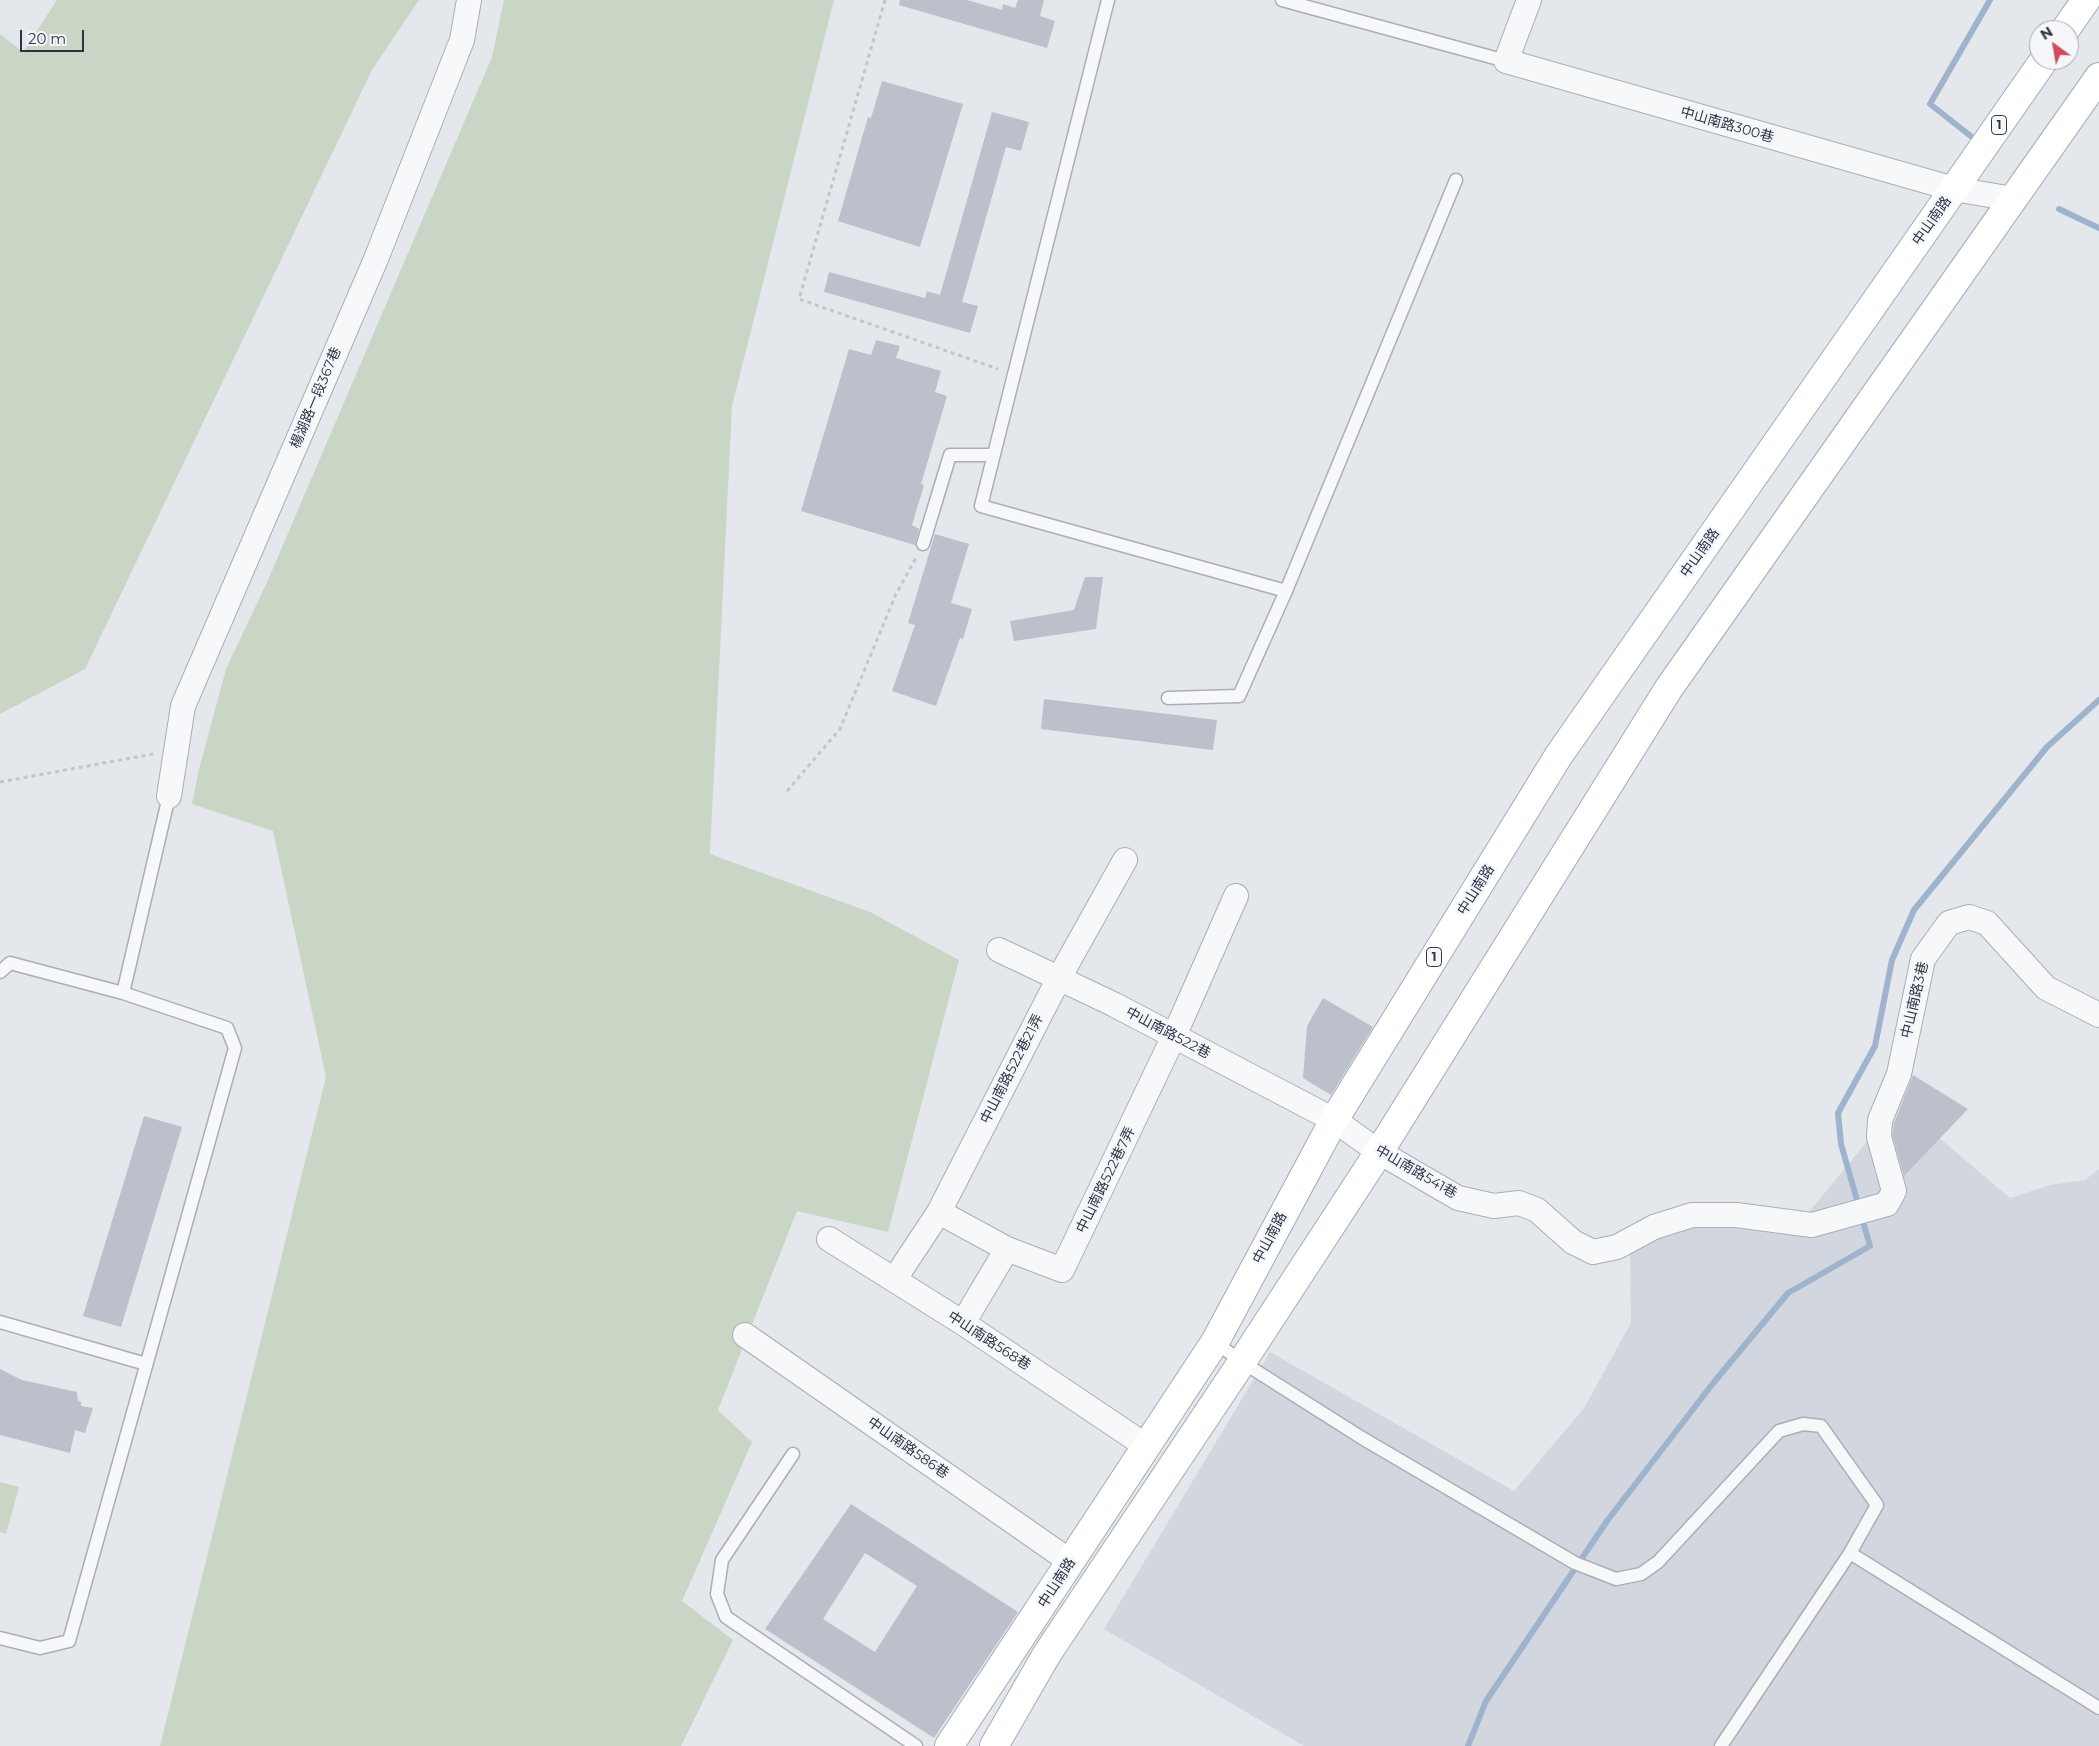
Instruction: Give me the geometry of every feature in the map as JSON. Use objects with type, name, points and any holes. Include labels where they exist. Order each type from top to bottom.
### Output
[{"type":"main road","points":[[2072,20],[2086,0]]},
{"type":"main road","name":"中山南路","points":[[949,1746],[1215,1342],[1334,1120],[1559,755],[2037,70]]},
{"type":"main road","points":[[994,1746],[1047,1654],[1242,1362],[1379,1152],[1669,688],[2099,77]]},
{"type":"street","name":"楊湖路一段367巷","points":[[169,796],[183,706],[376,259],[462,40],[469,0]]},
{"type":"street","points":[[1506,62],[1529,0]]},
{"type":"street","name":"中山南路300巷","points":[[1506,62],[1954,190],[2013,199]]},
{"type":"street","name":"中山南路522巷21弄","points":[[894,1280],[939,1212],[1059,978],[1125,860]]},
{"type":"street","points":[[1174,1036],[1236,896]]},
{"type":"street","name":"中山南路3巷","points":[[1812,1225],[1887,1204],[1894,1191],[1879,1137],[1880,1120],[1899,1074],[1923,959],[1949,923],[1969,917],[1987,923],[2046,988],[2099,1015]]},
{"type":"street","name":"中山南路522巷","points":[[999,950],[1174,1036],[1334,1120]]},
{"type":"street","name":"中山南路522巷7弄","points":[[1007,1250],[1062,1270],[1174,1036]]},
{"type":"street","name":"中山南路541巷","points":[[1334,1120],[1379,1152],[1458,1198],[1494,1206],[1519,1203],[1537,1210],[1573,1242],[1593,1252],[1616,1247],[1654,1227],[1692,1215],[1736,1215],[1812,1225]]},
{"type":"street","points":[[939,1212],[1007,1250],[963,1323]]},
{"type":"street","name":"中山南路568巷","points":[[829,1239],[963,1323],[1146,1446]]},
{"type":"street","name":"中山南路586巷","points":[[744,1335],[1071,1562]]},
{"type":"lane","points":[[1108,0],[980,506],[1286,591]]},
{"type":"lane","points":[[1282,0],[1506,62]]},
{"type":"lane","points":[[1168,698],[1239,696],[1286,591],[1456,180]]},
{"type":"lane","points":[[923,544],[950,455],[994,455]]},
{"type":"lane","points":[[123,993],[169,796]]},
{"type":"lane","points":[[0,972],[10,963],[123,993],[227,1028],[235,1048],[69,1641],[40,1648],[0,1638]]},
{"type":"lane","points":[[0,1322],[146,1364]]},
{"type":"lane","points":[[1215,1342],[1242,1362],[1362,1438],[1567,1558],[1616,1579],[1640,1574],[1658,1562],[1779,1431],[1803,1424],[1820,1426],[1877,1504],[1850,1553],[1722,1746]]},
{"type":"lane","points":[[793,1454],[722,1560],[717,1594],[726,1617],[916,1746]]},
{"type":"lane","points":[[1850,1553],[2099,1708]]},
{"type":"path","points":[[885,0],[799,299],[1014,374]]},
{"type":"path","points":[[786,791],[840,729],[896,594],[923,544]]},
{"type":"path","points":[[0,782],[176,750]]},
{"type":"shaded area","points":[[1918,1120],[2010,1198],[2050,1185],[2085,1180],[2099,1169],[2099,1746],[1304,1746],[1104,1629],[1270,1352],[1514,1491],[1584,1408],[1631,1323],[1630,1246],[1701,1225],[1800,1223],[1883,1122]]},
{"type":"green space","points":[[57,0],[419,0],[372,70],[85,669],[0,714],[0,34],[23,52]]},
{"type":"green space","points":[[504,0],[834,0],[732,406],[710,854],[870,912],[959,960],[888,1232],[797,1211],[718,1410],[752,1442],[682,1601],[733,1640],[681,1746],[160,1746],[326,1077],[273,831],[192,804],[199,769],[226,669],[268,580],[492,57]]},
{"type":"green space","points":[[0,1482],[19,1487],[6,1534],[0,1532]]},
{"type":"building","points":[[900,0],[967,0],[1002,10],[1003,4],[1015,8],[1018,0],[1044,0],[1040,16],[1055,21],[1047,48],[899,5]]},
{"type":"building","points":[[882,81],[963,104],[920,247],[838,221],[868,117],[871,118]]},
{"type":"building","points":[[992,112],[1029,122],[1021,151],[1006,147],[962,302],[978,306],[970,333],[824,292],[829,272],[925,298],[927,291],[940,295]]},
{"type":"building","points":[[876,340],[900,346],[896,358],[941,371],[935,392],[947,396],[921,484],[924,485],[912,525],[919,529],[915,545],[801,511],[849,349],[871,355]]},
{"type":"building","points":[[935,534],[969,544],[951,603],[972,609],[963,639],[960,638],[936,706],[892,691],[915,625],[908,623]]},
{"type":"building","points":[[1085,577],[1103,577],[1096,629],[1014,641],[1010,621],[1074,610]]},
{"type":"building","points":[[1044,699],[1217,720],[1213,750],[1041,729]]},
{"type":"building","points":[[1323,998],[1373,1027],[1331,1095],[1303,1078],[1307,1026]]},
{"type":"building","points":[[1913,1075],[1968,1109],[1904,1176],[1893,1136],[1894,1123]]},
{"type":"building","points":[[144,1116],[182,1127],[121,1327],[83,1316]]},
{"type":"building","points":[[0,1369],[22,1380],[77,1392],[78,1401],[81,1402],[81,1406],[93,1408],[85,1433],[75,1430],[70,1453],[0,1435]]},
{"type":"building","points":[[851,1504],[1018,1612],[934,1738],[765,1629]],"holes":[[[865,1553],[917,1586],[875,1652],[823,1619]]]},
{"type":"waterway","points":[[1977,141],[1930,104],[1990,0]]},
{"type":"waterway","points":[[2059,209],[2099,228]]},
{"type":"waterway","points":[[1468,1746],[1486,1701],[1607,1521],[1714,1382],[1788,1293],[1870,1246],[1841,1144],[1838,1113],[1875,1046],[1892,960],[1914,910],[2047,747],[2099,700]]}]
